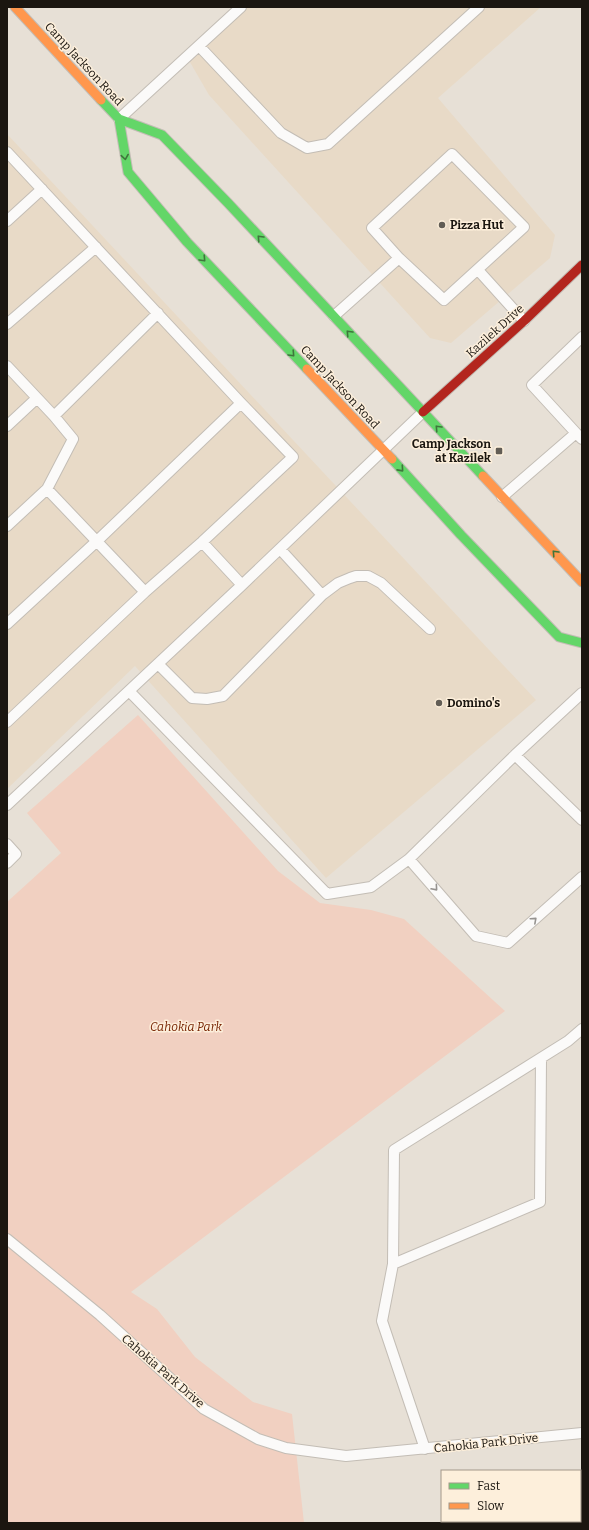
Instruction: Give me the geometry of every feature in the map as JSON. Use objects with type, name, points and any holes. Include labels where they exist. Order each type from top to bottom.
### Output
[{"type":"main road","name":"Camp Jackson Road","points":[[15,7],[120,119],[162,135],[334,316],[582,582]]},
{"type":"main road","name":"Camp Jackson Road","points":[[120,119],[128,172],[187,242],[383,449],[461,535],[559,637],[582,643]]},
{"type":"main road","name":"Kazilek Drive","points":[[423,412],[524,321],[582,266]]},
{"type":"lane","points":[[120,119],[241,7]]},
{"type":"lane","points":[[199,46],[281,134],[307,148],[328,144],[478,7]]},
{"type":"lane","points":[[7,152],[293,457],[202,542],[145,592],[7,722]]},
{"type":"lane","points":[[452,154],[524,227],[444,300],[399,258],[372,228],[452,154]]},
{"type":"lane","points":[[7,221],[42,189]]},
{"type":"lane","points":[[7,324],[96,247]]},
{"type":"lane","points":[[334,316],[399,258]]},
{"type":"lane","points":[[478,270],[524,321]]},
{"type":"lane","points":[[54,416],[158,313]]},
{"type":"lane","points":[[502,497],[579,436],[532,385],[582,337]]},
{"type":"lane","points":[[7,366],[54,416],[73,439],[47,489],[7,526]]},
{"type":"lane","points":[[7,426],[37,398]]},
{"type":"lane","points":[[7,624],[97,541],[241,403]]},
{"type":"lane","points":[[7,804],[242,585],[423,412]]},
{"type":"lane","points":[[47,489],[145,592]]},
{"type":"lane","points":[[202,542],[242,585]]},
{"type":"lane","points":[[280,549],[322,595]]},
{"type":"lane","points":[[158,664],[192,698],[207,699],[223,696],[322,595],[338,583],[356,576],[368,576],[381,582],[430,629]]},
{"type":"lane","points":[[129,691],[327,894],[371,887],[409,859],[515,755],[582,694]]},
{"type":"lane","points":[[515,755],[582,820]]},
{"type":"lane","points":[[7,844],[16,854],[7,863]]},
{"type":"lane","points":[[409,859],[476,936],[508,943],[582,877]]},
{"type":"lane","points":[[424,1449],[382,1321],[392,1264],[394,1150],[568,1041],[582,1029]]},
{"type":"lane","points":[[392,1264],[540,1202],[541,1058]]},
{"type":"lane","name":"Cahokia Park Drive","points":[[7,1239],[100,1315],[204,1408],[258,1439],[286,1448],[346,1456],[582,1433]]},
{"type":"shaded area","points":[[243,7],[541,7],[438,98],[555,235],[550,258],[451,343],[430,338],[209,95],[187,57]]},
{"type":"shaded area","points":[[7,134],[536,700],[326,878],[135,666],[7,789]]},
{"type":"green space","name":"Cahokia Park","points":[[138,715],[278,871],[320,903],[371,910],[404,919],[505,1011],[131,1292],[157,1309],[195,1357],[253,1402],[292,1414],[304,1523],[7,1523],[7,902],[61,853],[27,813]]},
{"type":"traffic: fast","points":[[101,100],[119,119],[162,135],[228,203],[483,476]]},
{"type":"traffic: fast","points":[[119,119],[128,172],[187,242],[307,369]]},
{"type":"traffic: fast","points":[[392,459],[461,535],[559,637],[582,643]]},
{"type":"traffic: slow","points":[[15,7],[101,100]]},
{"type":"traffic: slow","points":[[307,369],[392,459]]},
{"type":"traffic: slow","points":[[483,476],[582,582]]},
{"type":"traffic: jam","points":[[423,412],[524,321],[582,265]]},
{"type":"place","name":"Pizza Hut","points":[[442,225]]},
{"type":"place","name":"Camp Jackson at Kazilek","points":[[499,451]]},
{"type":"place","name":"Domino's","points":[[439,703]]}]
